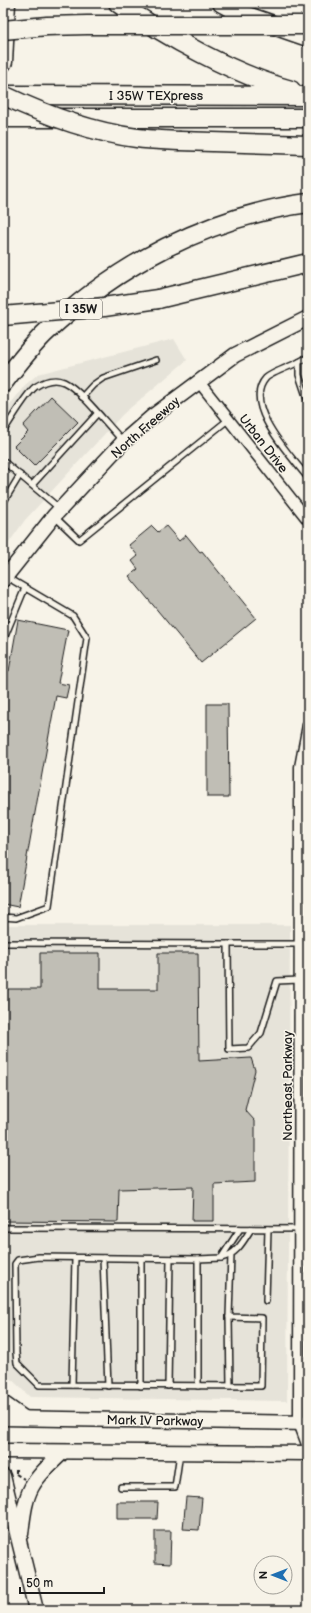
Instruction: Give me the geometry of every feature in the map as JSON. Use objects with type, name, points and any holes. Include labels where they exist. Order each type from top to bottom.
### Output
[{"type":"highway","points":[[3,62],[6,3]]},
{"type":"highway","points":[[118,3],[140,18],[225,65],[276,86],[308,96]]},
{"type":"highway","points":[[222,3],[247,16],[308,37]]},
{"type":"highway","points":[[3,30],[48,26],[87,25],[308,25]]},
{"type":"highway","points":[[3,95],[35,111],[87,127],[137,138],[180,141],[308,145]]},
{"type":"highway","name":"I 35W TEXpress","points":[[3,95],[308,96]]},
{"type":"highway","name":"I 35W TEXpress","points":[[3,118],[308,118]]},
{"type":"highway","points":[[3,383],[44,334],[110,279],[141,260],[203,231],[236,219],[308,203]]},
{"type":"highway","name":"I 35W","points":[[3,316],[104,307],[158,299],[308,263]]},
{"type":"main road","name":"North Freeway","points":[[6,575],[58,513],[123,442],[154,416],[235,355],[308,318]]},
{"type":"main road","points":[[3,1403],[25,1418]]},
{"type":"main road","name":"Mark IV Parkway","points":[[3,1418],[304,1423]]},
{"type":"main road","points":[[3,1451],[308,1452]]},
{"type":"main road","points":[[20,1546],[24,1506],[29,1490],[38,1477],[63,1452]]},
{"type":"main road","points":[[10,1475],[20,1546],[36,1610]]},
{"type":"main road","points":[[3,1520],[20,1546]]},
{"type":"street","name":"Urban Drive","points":[[199,382],[306,512]]},
{"type":"street","name":"Northeast Parkway","points":[[308,725],[300,767],[304,911],[300,944],[304,1188],[304,1423],[308,1447]]},
{"type":"lane","points":[[308,357],[266,378],[260,391],[259,405],[265,421],[308,478]]},
{"type":"lane","points":[[82,397],[103,378],[156,360]]},
{"type":"lane","points":[[299,362],[299,375],[308,402]]},
{"type":"lane","points":[[3,432],[34,388],[46,381],[56,380],[65,382],[82,397],[123,442]]},
{"type":"lane","points":[[32,484],[97,414]]},
{"type":"lane","points":[[3,461],[32,484],[80,540],[229,419]]},
{"type":"lane","points":[[3,504],[20,475]]},
{"type":"lane","points":[[3,917],[16,918],[49,906],[86,638],[73,616],[6,575]]},
{"type":"lane","points":[[3,641],[25,588]]},
{"type":"lane","points":[[3,943],[300,944]]},
{"type":"lane","points":[[228,944],[229,1049],[248,1048],[261,1033],[277,981],[300,980]]},
{"type":"lane","points":[[3,1228],[304,1229]]},
{"type":"lane","points":[[221,1258],[240,1229]]},
{"type":"lane","points":[[229,1317],[262,1318],[262,1386],[39,1385],[17,1363],[15,1264],[18,1260],[25,1258],[198,1260],[221,1258],[231,1255],[245,1239],[251,1229]]},
{"type":"lane","points":[[266,1301],[268,1229]]},
{"type":"lane","points":[[230,1386],[229,1317],[231,1255]]},
{"type":"lane","points":[[72,1385],[75,1258]]},
{"type":"lane","points":[[103,1258],[108,1386]]},
{"type":"lane","points":[[141,1259],[141,1386]]},
{"type":"lane","points":[[168,1386],[170,1259]]},
{"type":"lane","points":[[198,1260],[198,1386]]},
{"type":"lane","points":[[121,1487],[175,1487],[180,1452]]},
{"type":"path","points":[[10,1475],[16,1469]]},
{"type":"shaded area","points":[[174,339],[187,360],[123,414],[25,520],[3,551],[3,414],[25,385],[38,374]]},
{"type":"shaded area","points":[[3,925],[290,925],[287,1401],[30,1397],[3,1371]]},
{"type":"building","points":[[51,396],[78,422],[34,466],[14,446],[28,432],[23,426]]},
{"type":"building","points":[[152,526],[158,532],[166,526],[179,541],[186,535],[200,552],[202,551],[256,618],[201,663],[129,576],[138,569],[132,561],[138,556],[129,545]]},
{"type":"building","points":[[18,620],[68,630],[58,683],[69,685],[66,698],[56,696],[18,907],[3,904],[3,670],[9,671]]},
{"type":"building","points":[[207,704],[228,704],[229,797],[207,797]]},
{"type":"building","points":[[40,953],[100,953],[100,989],[158,989],[158,953],[198,953],[199,1061],[251,1058],[255,1070],[245,1110],[255,1121],[255,1182],[214,1184],[214,1221],[192,1221],[193,1187],[119,1189],[118,1222],[3,1221],[3,989],[40,989]]},
{"type":"building","points":[[186,1497],[202,1498],[199,1530],[183,1529]]},
{"type":"building","points":[[117,1502],[158,1502],[157,1519],[117,1519]]},
{"type":"building","points":[[155,1531],[171,1531],[170,1564],[155,1563]]}]
